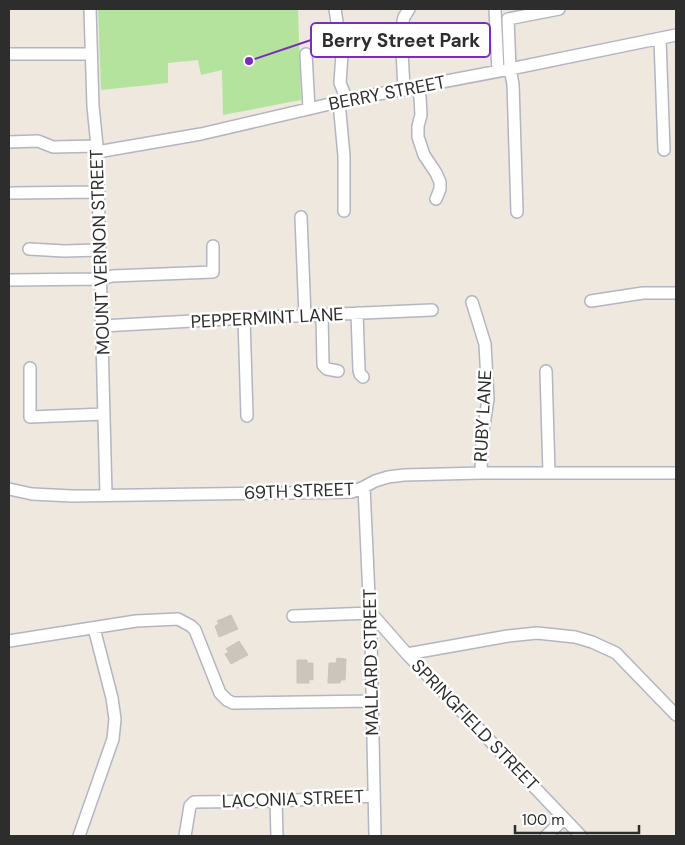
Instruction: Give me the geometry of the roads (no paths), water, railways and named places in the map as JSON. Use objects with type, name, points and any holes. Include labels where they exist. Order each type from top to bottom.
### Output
[{"type":"street","name":"MOUNT VERNON STREET","points":[[90,9],[93,106],[99,192],[106,495]]},
{"type":"street","points":[[335,9],[342,54],[340,84],[343,101],[344,211]]},
{"type":"street","points":[[404,90],[401,30],[404,17],[409,9]]},
{"type":"street","points":[[495,9],[498,71]]},
{"type":"street","points":[[517,212],[513,84],[510,69],[508,19],[559,9]]},
{"type":"street","name":"BERRY STREET","points":[[9,142],[38,141],[53,147],[97,149],[200,134],[309,108],[676,35]]},
{"type":"street","points":[[660,38],[664,150]]},
{"type":"street","points":[[9,54],[91,54]]},
{"type":"street","points":[[306,54],[309,108]]},
{"type":"street","points":[[417,87],[420,97],[421,114],[418,138],[424,155],[440,182],[440,189],[436,199]]},
{"type":"street","points":[[12,193],[99,192]]},
{"type":"street","points":[[301,217],[305,316]]},
{"type":"street","points":[[9,280],[101,279],[112,276],[213,272],[213,246]]},
{"type":"street","points":[[29,249],[64,251],[100,250]]},
{"type":"street","points":[[591,301],[643,293],[676,293]]},
{"type":"street","name":"RUBY LANE","points":[[472,302],[485,344],[488,399],[482,438],[481,473]]},
{"type":"street","name":"PEPPERMINT LANE","points":[[102,326],[432,310]]},
{"type":"street","points":[[357,314],[359,370],[363,377]]},
{"type":"street","points":[[322,315],[324,365],[327,369],[338,371]]},
{"type":"street","points":[[244,318],[247,416]]},
{"type":"street","points":[[30,368],[30,417],[104,414]]},
{"type":"street","points":[[546,371],[548,473]]},
{"type":"street","name":"69TH STREET","points":[[9,490],[32,494],[106,495],[352,492],[388,477],[481,473],[676,473]]},
{"type":"street","name":"MALLARD STREET","points":[[364,487],[371,613],[375,836]]},
{"type":"street","points":[[293,616],[371,613]]},
{"type":"street","name":"SPRINGFIELD STREET","points":[[371,613],[581,836]]},
{"type":"street","points":[[9,641],[136,621],[178,619],[195,630],[220,693],[233,703],[373,700]]},
{"type":"street","points":[[79,836],[113,740],[116,719],[94,628]]},
{"type":"street","points":[[408,654],[537,632],[575,638],[592,642],[616,653],[676,715]]},
{"type":"street","name":"LACONIA STREET","points":[[185,836],[190,806],[194,802],[276,801],[374,796]]},
{"type":"street","points":[[276,801],[277,836]]},
{"type":"street","points":[[546,836],[564,818]]},
{"type":"place","name":"Berry Street Park","points":[[249,61]]}]
